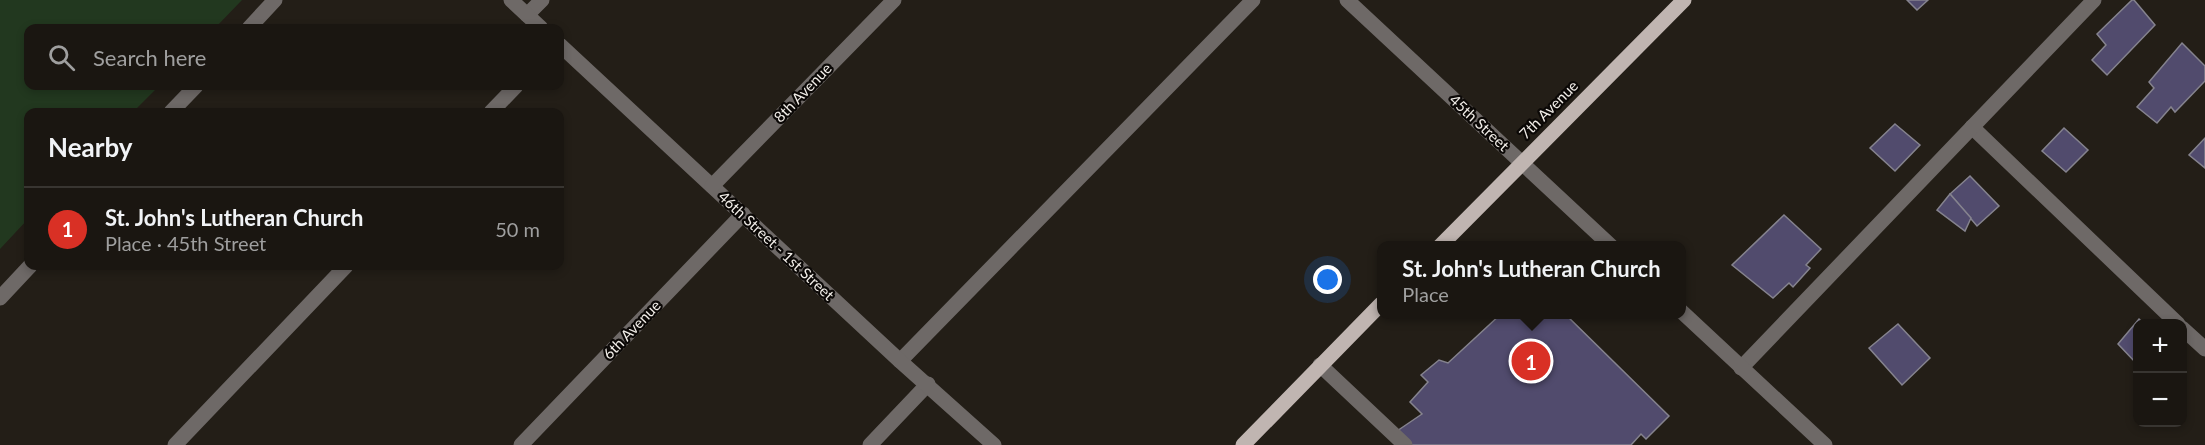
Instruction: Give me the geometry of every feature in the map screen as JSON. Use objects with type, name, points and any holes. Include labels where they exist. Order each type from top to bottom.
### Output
[{"type":"main road","name":"7th Avenue","points":[[1445,241],[1683,0]]},
{"type":"main road","points":[[1243,445],[1377,308]]},
{"type":"street","points":[[253,24],[275,0]]},
{"type":"street","points":[[511,0],[537,24]]},
{"type":"street","points":[[527,15],[542,0]]},
{"type":"street","name":"8th Avenue","points":[[712,186],[894,0]]},
{"type":"street","points":[[900,361],[1253,0]]},
{"type":"street","name":"45th Street","points":[[1347,0],[1606,241]]},
{"type":"street","points":[[1741,368],[2094,0]]},
{"type":"street","name":"46th Street - 1st Street","points":[[564,49],[900,361],[994,445]]},
{"type":"street","points":[[175,108],[192,90]]},
{"type":"street","points":[[495,108],[512,90]]},
{"type":"street","points":[[1972,127],[2173,319]]},
{"type":"street","name":"6th Avenue","points":[[521,445],[742,214]]},
{"type":"street","points":[[0,298],[26,270]]},
{"type":"street","points":[[176,445],[342,270]]},
{"type":"street","points":[[1686,316],[1825,445]]},
{"type":"street","points":[[2187,333],[2205,349]]},
{"type":"street","points":[[1320,365],[1405,445]]},
{"type":"street","points":[[870,445],[928,384]]},
{"type":"green space","points":[[0,0],[242,0],[219,24],[24,24],[24,90],[155,90],[137,108],[24,108],[24,223],[0,249]]},
{"type":"building","points":[[1907,0],[1928,0],[1917,10]]},
{"type":"building","points":[[2132,0],[2155,25],[2107,75],[2092,60],[2106,45],[2097,34]]},
{"type":"building","points":[[2182,43],[2205,66],[2205,81],[2175,112],[2171,107],[2157,123],[2137,107],[2154,88],[2149,82]]},
{"type":"building","points":[[1895,124],[1920,145],[1895,171],[1870,148]]},
{"type":"building","points":[[2064,128],[2088,150],[2066,172],[2042,151]]},
{"type":"building","points":[[2205,138],[2205,168],[2189,155]]},
{"type":"building","points":[[1970,176],[1999,206],[1977,226],[1950,194]]},
{"type":"building","points":[[1950,194],[1971,218],[1965,231],[1937,210]]},
{"type":"building","points":[[1784,215],[1821,249],[1806,265],[1810,268],[1793,287],[1789,283],[1773,298],[1732,265]]},
{"type":"building","points":[[1496,319],[1570,319],[1669,416],[1646,439],[1641,434],[1631,445],[1412,445],[1397,431],[1422,414],[1410,402],[1428,382],[1421,375],[1439,360],[1448,363]]},
{"type":"building","points":[[1898,324],[1930,358],[1902,385],[1869,348]]},
{"type":"building","points":[[2133,326],[2133,360],[2118,344]]},
{"type":"place","name":"St. John's Lutheran Church","points":[[1531,361]]}]
